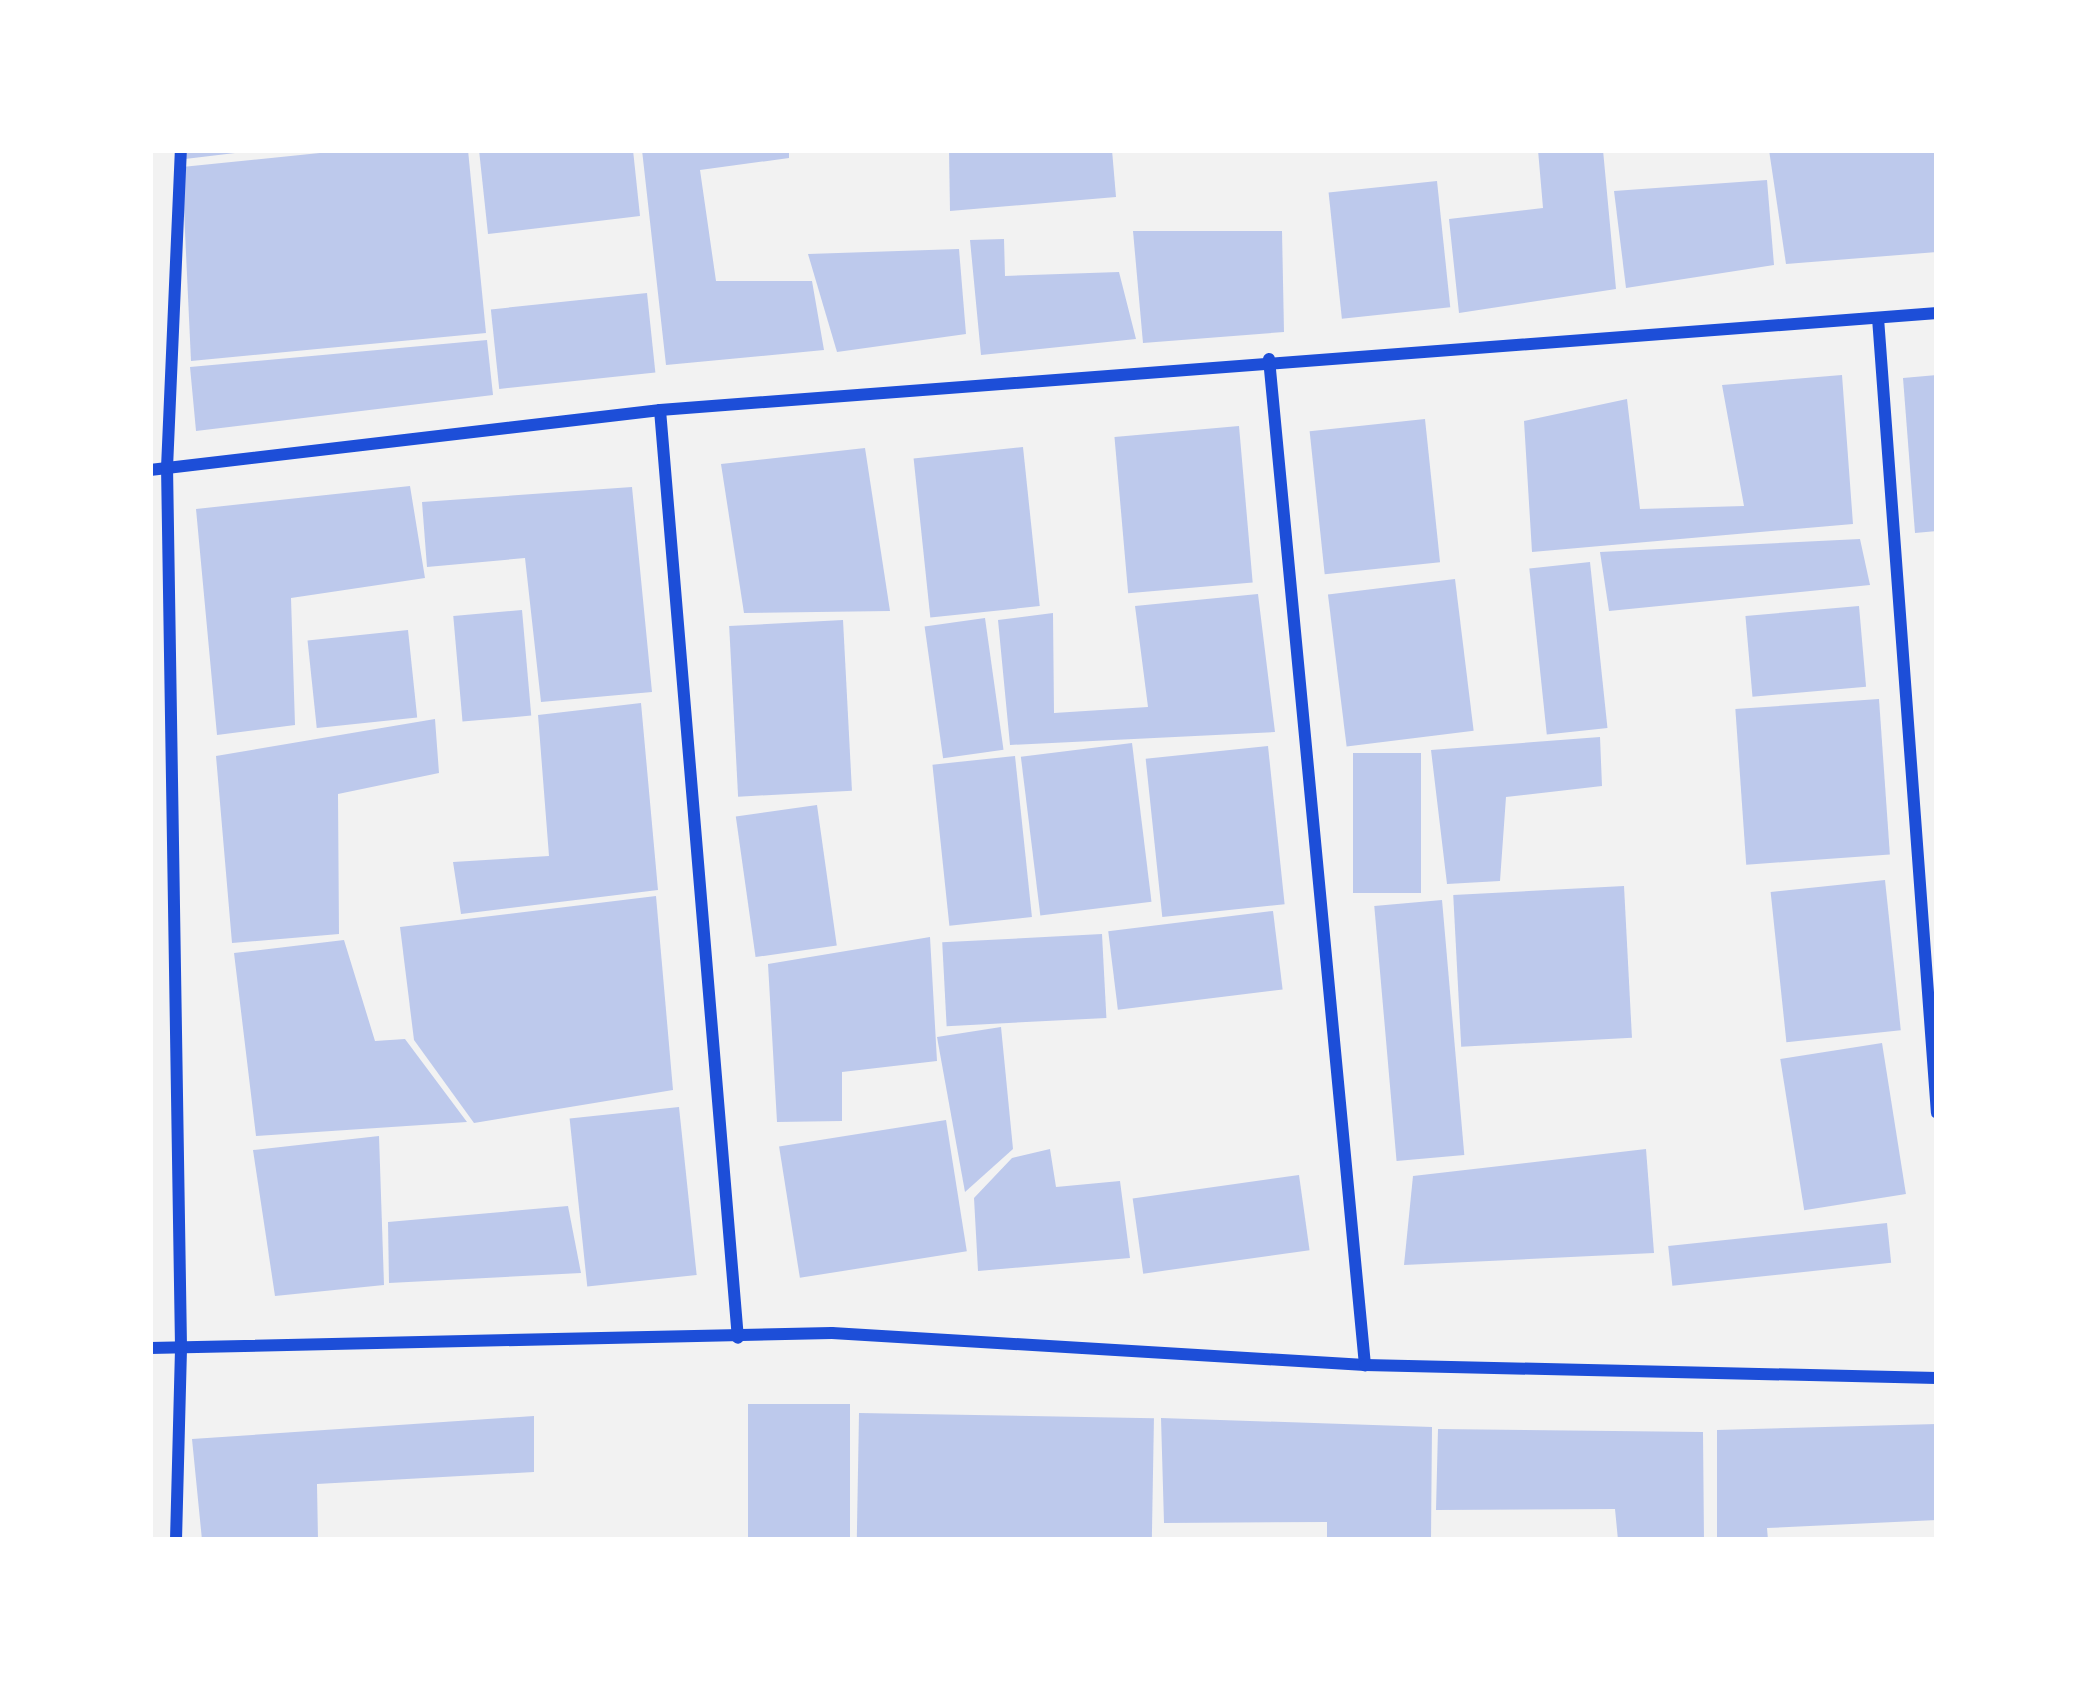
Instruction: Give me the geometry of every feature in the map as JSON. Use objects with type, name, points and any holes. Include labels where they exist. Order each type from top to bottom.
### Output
[{"type":"street","points":[[176,1540],[181,1348],[167,468],[181,150]]},
{"type":"street","points":[[150,470],[660,410],[1269,359],[1937,313]]},
{"type":"street","points":[[1878,318],[1937,1113]]},
{"type":"street","points":[[1269,359],[1365,1365]]},
{"type":"street","points":[[660,410],[738,1338]]},
{"type":"street","points":[[150,1348],[832,1333],[1365,1365],[1937,1378]]},
{"type":"building","points":[[185,150],[235,150],[235,153],[185,159]]},
{"type":"building","points":[[349,150],[468,150],[486,333],[191,361],[182,167]]},
{"type":"building","points":[[479,150],[633,150],[640,216],[488,234]]},
{"type":"building","points":[[642,150],[789,150],[789,158],[700,170],[716,281],[812,281],[824,350],[666,365]]},
{"type":"building","points":[[949,150],[1112,150],[1116,197],[950,211]]},
{"type":"building","points":[[1538,150],[1603,150],[1616,289],[1459,313],[1449,219],[1543,208]]},
{"type":"building","points":[[1769,150],[1935,150],[1937,252],[1786,264]]},
{"type":"building","points":[[1767,180],[1774,265],[1626,288],[1614,191]]},
{"type":"building","points":[[1437,181],[1450,307],[1342,319],[1329,192]]},
{"type":"building","points":[[1133,231],[1282,231],[1284,332],[1143,343]]},
{"type":"building","points":[[1004,239],[1005,276],[1119,272],[1136,339],[981,355],[970,240]]},
{"type":"building","points":[[959,249],[966,334],[837,352],[808,254]]},
{"type":"building","points":[[647,293],[655,373],[499,389],[491,309]]},
{"type":"building","points":[[487,340],[493,395],[196,431],[190,367]]},
{"type":"building","points":[[1842,375],[1853,524],[1532,552],[1524,421],[1627,399],[1640,509],[1744,506],[1722,385]]},
{"type":"building","points":[[1937,375],[1937,531],[1915,533],[1903,378]]},
{"type":"building","points":[[1425,419],[1440,562],[1325,574],[1310,431]]},
{"type":"building","points":[[1239,426],[1253,582],[1128,593],[1114,437]]},
{"type":"building","points":[[1023,447],[1040,606],[930,618],[914,458]]},
{"type":"building","points":[[865,448],[890,611],[744,613],[721,464]]},
{"type":"building","points":[[410,486],[425,578],[291,598],[295,725],[217,735],[196,509]]},
{"type":"building","points":[[632,487],[652,692],[541,702],[525,558],[427,567],[422,502]]},
{"type":"building","points":[[1860,539],[1870,585],[1609,611],[1600,552]]},
{"type":"building","points":[[1590,562],[1607,728],[1547,734],[1529,568]]},
{"type":"building","points":[[1455,579],[1474,731],[1347,746],[1328,595]]},
{"type":"building","points":[[1258,594],[1275,732],[1010,745],[998,620],[1053,613],[1054,713],[1148,707],[1135,606]]},
{"type":"building","points":[[1859,606],[1866,687],[1752,697],[1745,616]]},
{"type":"building","points":[[522,610],[531,716],[463,722],[453,616]]},
{"type":"building","points":[[985,618],[1004,750],[943,758],[925,626]]},
{"type":"building","points":[[843,620],[852,791],[738,797],[729,626]]},
{"type":"building","points":[[408,630],[417,718],[317,728],[308,641]]},
{"type":"building","points":[[1879,699],[1890,855],[1746,865],[1735,709]]},
{"type":"building","points":[[641,703],[658,890],[461,914],[453,862],[549,856],[538,715]]},
{"type":"building","points":[[435,719],[439,773],[338,794],[339,934],[232,943],[216,756]]},
{"type":"building","points":[[1600,737],[1602,786],[1506,797],[1500,881],[1447,884],[1431,750]]},
{"type":"building","points":[[1132,743],[1151,902],[1040,915],[1021,757]]},
{"type":"building","points":[[1268,746],[1285,904],[1162,917],[1146,759]]},
{"type":"building","points":[[1353,753],[1421,753],[1421,893],[1353,893]]},
{"type":"building","points":[[1015,756],[1032,917],[949,926],[932,765]]},
{"type":"building","points":[[817,805],[837,946],[756,957],[736,816]]},
{"type":"building","points":[[1885,880],[1901,1030],[1786,1042],[1771,892]]},
{"type":"building","points":[[1624,886],[1632,1038],[1461,1047],[1453,895]]},
{"type":"building","points":[[656,896],[673,1090],[474,1123],[414,1040],[400,927]]},
{"type":"building","points":[[1442,900],[1464,1155],[1397,1161],[1374,906]]},
{"type":"building","points":[[1273,911],[1283,989],[1118,1010],[1108,931]]},
{"type":"building","points":[[1102,934],[1106,1018],[947,1026],[942,942]]},
{"type":"building","points":[[930,937],[937,1061],[842,1072],[842,1121],[777,1122],[768,964]]},
{"type":"building","points":[[344,940],[375,1041],[405,1039],[467,1122],[256,1136],[234,953]]},
{"type":"building","points":[[1001,1027],[1013,1149],[965,1192],[937,1037]]},
{"type":"building","points":[[1882,1043],[1906,1194],[1804,1210],[1780,1059]]},
{"type":"building","points":[[679,1107],[697,1275],[587,1287],[570,1118]]},
{"type":"building","points":[[946,1120],[967,1251],[800,1278],[779,1146]]},
{"type":"building","points":[[379,1136],[384,1285],[275,1296],[253,1150]]},
{"type":"building","points":[[1050,1149],[1056,1187],[1120,1181],[1130,1258],[978,1271],[974,1198],[1012,1158]]},
{"type":"building","points":[[1646,1149],[1654,1253],[1404,1265],[1413,1176]]},
{"type":"building","points":[[1299,1175],[1310,1250],[1143,1274],[1133,1198]]},
{"type":"building","points":[[568,1206],[581,1273],[389,1283],[388,1222]]},
{"type":"building","points":[[1887,1223],[1891,1263],[1672,1286],[1668,1246]]},
{"type":"building","points":[[748,1404],[850,1404],[850,1540],[748,1540]]},
{"type":"building","points":[[859,1413],[1154,1418],[1152,1540],[857,1540]]},
{"type":"building","points":[[534,1416],[534,1472],[317,1484],[318,1540],[202,1540],[192,1439]]},
{"type":"building","points":[[1161,1418],[1432,1427],[1431,1540],[1327,1540],[1327,1522],[1164,1523]]},
{"type":"building","points":[[1937,1424],[1937,1520],[1767,1528],[1768,1540],[1717,1540],[1717,1430]]},
{"type":"building","points":[[1438,1429],[1703,1432],[1704,1540],[1618,1540],[1615,1509],[1436,1510]]}]
